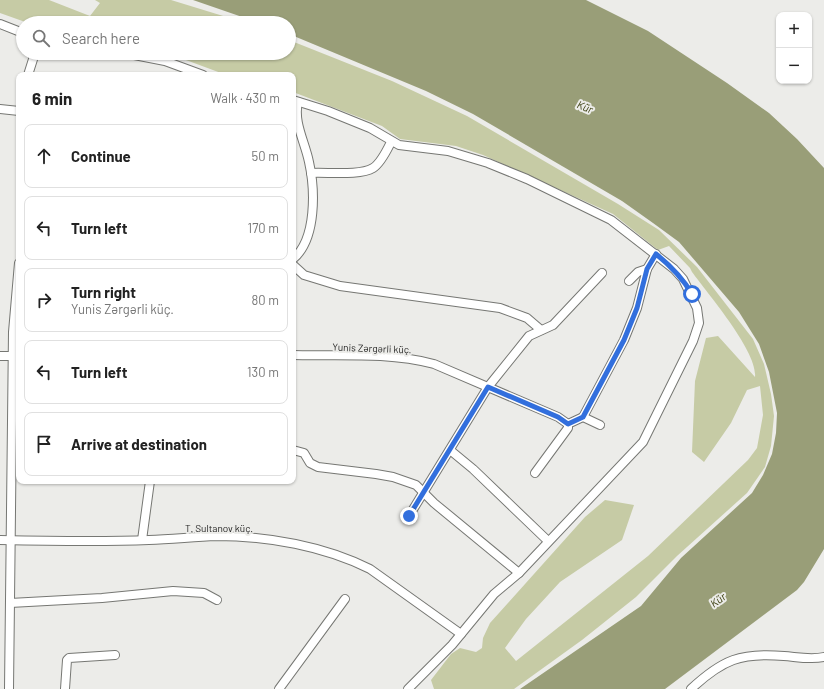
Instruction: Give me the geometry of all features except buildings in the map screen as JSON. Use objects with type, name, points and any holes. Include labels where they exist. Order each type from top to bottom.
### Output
[{"type":"street","points":[[0,24],[16,30]]},
{"type":"street","points":[[29,72],[33,60]]},
{"type":"street","points":[[158,60],[191,72]]},
{"type":"street","points":[[296,101],[328,111],[370,128],[391,142],[407,147],[448,151],[488,164],[527,179],[611,220],[674,268],[692,294],[698,315],[697,332],[649,433],[643,442],[518,572],[494,594],[461,634],[408,689]]},
{"type":"street","points":[[0,109],[16,111]]},
{"type":"street","points":[[296,109],[311,172],[312,218],[301,250],[296,256]]},
{"type":"street","points":[[311,172],[346,172],[373,168],[377,165],[391,142]]},
{"type":"street","points":[[535,473],[565,432],[568,424],[583,417],[626,335],[637,308],[647,269],[656,254]]},
{"type":"street","points":[[296,268],[304,275],[340,286],[500,308],[527,318],[541,330]]},
{"type":"street","points":[[629,281],[638,272],[647,269]]},
{"type":"street","points":[[409,516],[501,368],[529,336],[553,325],[602,273]]},
{"type":"street","points":[[9,689],[10,540],[16,356],[14,314],[16,294]]},
{"type":"street","name":"Yunis Zərgərli küç.","points":[[296,355],[394,356],[434,364],[558,417],[568,424]]},
{"type":"street","points":[[0,356],[16,356]]},
{"type":"street","points":[[583,417],[600,424]]},
{"type":"street","points":[[450,450],[473,469],[548,541]]},
{"type":"street","points":[[296,451],[304,453],[310,463],[314,465],[393,477],[416,485],[518,572]]},
{"type":"street","points":[[142,540],[150,484]]},
{"type":"street","name":"T. Sultanov küç.","points":[[0,540],[142,540],[216,536],[256,538],[325,552],[354,561],[370,569],[461,634]]},
{"type":"street","points":[[10,603],[102,598],[173,591],[204,593],[217,600]]},
{"type":"street","points":[[279,689],[345,599]]},
{"type":"street","points":[[691,689],[720,666],[744,656],[766,654],[808,658],[824,657]]},
{"type":"street","points":[[65,689],[69,658],[115,655]]},
{"type":"shaded area","points":[[0,0],[49,0],[90,16],[16,16],[16,19],[0,13]]},
{"type":"shaded area","points":[[95,0],[171,0],[223,16],[90,16],[100,3]]},
{"type":"shaded area","points":[[296,43],[392,81],[467,116],[618,204],[659,230],[697,267],[753,339],[764,364],[771,394],[774,416],[771,446],[765,467],[747,493],[677,556],[636,597],[582,640],[514,689],[434,689],[431,680],[451,654],[460,648],[476,652],[482,648],[483,638],[490,623],[585,517],[605,500],[634,505],[622,540],[560,582],[526,619],[505,648],[516,661],[648,556],[748,460],[757,448],[763,415],[760,386],[747,390],[731,423],[704,462],[692,452],[695,381],[706,338],[718,336],[755,377],[754,366],[749,353],[720,308],[690,268],[669,246],[658,250],[613,214],[483,155],[456,146],[400,139],[382,126],[296,93],[296,72],[218,72],[186,60],[296,60]]},
{"type":"water","name":"Kür","points":[[193,0],[586,0],[648,31],[727,83],[769,113],[797,139],[824,168],[824,549],[804,582],[797,590],[665,689],[520,689],[641,606],[681,558],[752,493],[763,475],[772,454],[776,433],[777,413],[769,372],[759,344],[739,312],[679,242],[622,201],[473,114],[426,91],[296,37],[296,16],[240,16]]},
{"type":"route","points":[[409,516],[488,387],[558,417],[568,424],[583,417],[624,340],[637,308],[647,269],[656,254],[674,268],[692,294]]}]
